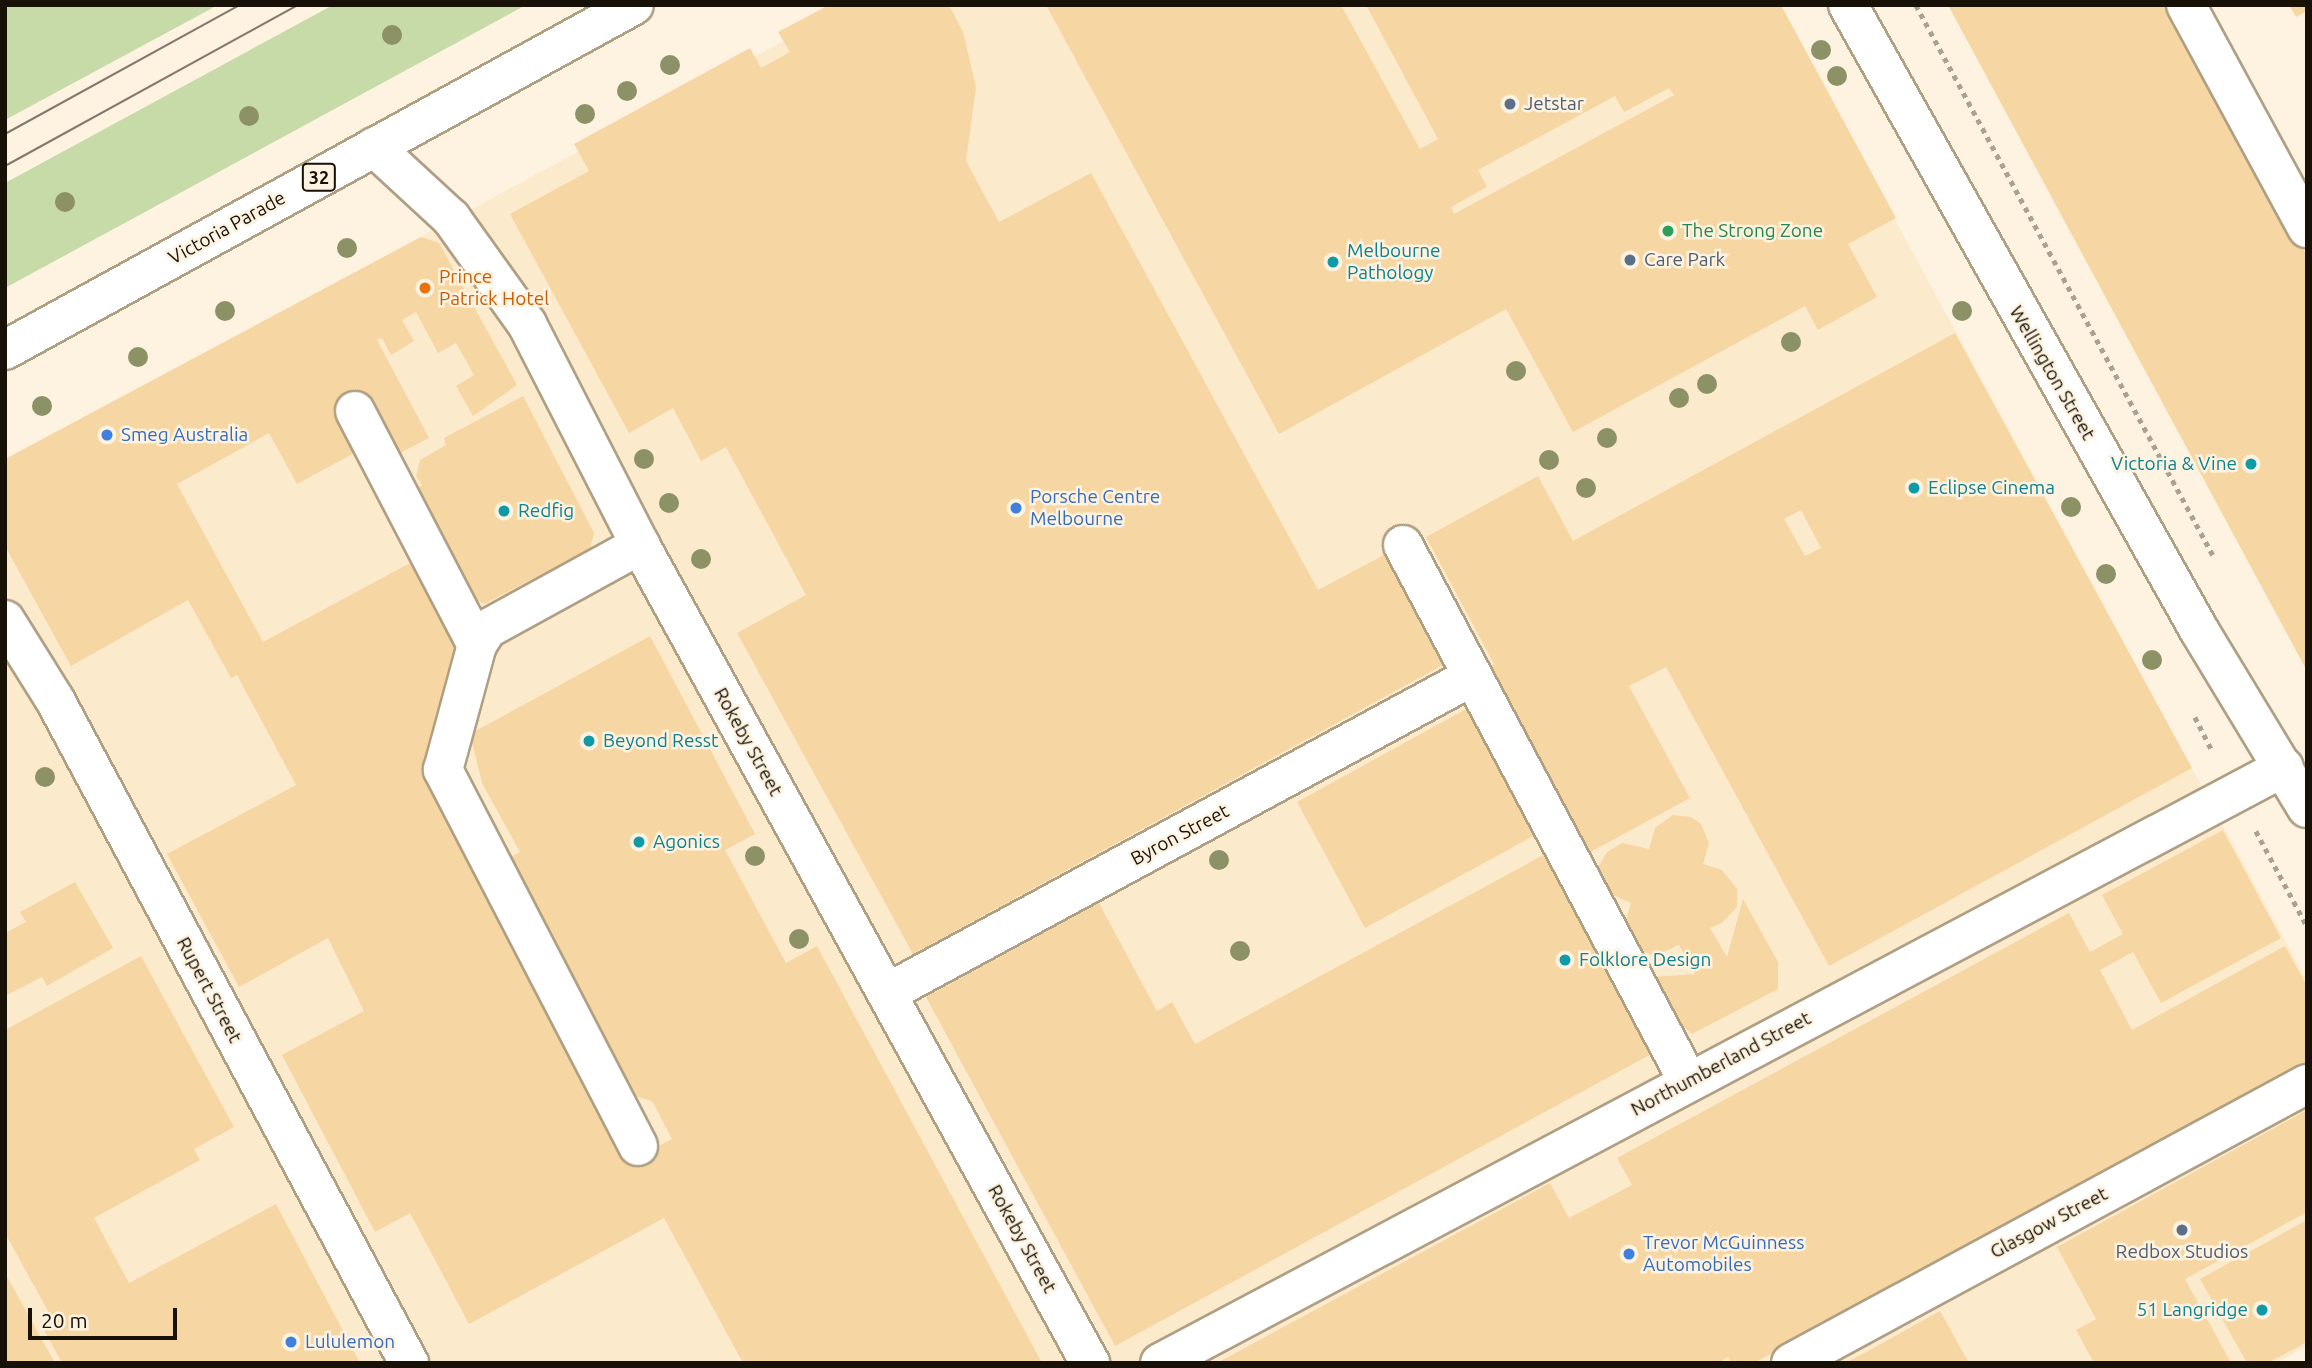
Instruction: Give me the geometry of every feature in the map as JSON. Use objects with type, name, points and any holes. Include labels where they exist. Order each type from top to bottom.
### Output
[{"type":"street","name":"Victoria Parade","points":[[5,350],[634,5]]},
{"type":"street","name":"Wellington Street","points":[[1848,5],[2178,594],[2307,808]]},
{"type":"street","points":[[2186,5],[2307,228]]},
{"type":"street","name":"Rokeby Street","points":[[373,147],[444,210],[497,276],[527,324],[640,545],[1090,1363]]},
{"type":"street","points":[[355,411],[477,645]]},
{"type":"street","points":[[638,1146],[443,770],[477,645],[487,629],[640,545]]},
{"type":"street","points":[[1403,545],[1688,1081]]},
{"type":"street","name":"Rupert Street","points":[[5,620],[55,700],[409,1363]]},
{"type":"street","name":"Byron Street","points":[[887,993],[1473,676]]},
{"type":"street","name":"Northumberland Street","points":[[1160,1363],[2284,767]]},
{"type":"street","name":"Glasgow Street","points":[[1791,1363],[2307,1084]]},
{"type":"path","points":[[1916,5],[2221,569]]},
{"type":"shaded area","points":[[850,5],[1779,5],[2307,981],[2307,1346],[2277,1363],[5,1363],[5,461]]},
{"type":"green space","points":[[5,5],[218,5],[5,120]]},
{"type":"green space","points":[[333,5],[526,5],[5,288],[5,183]]},
{"type":"building","name":"Porsche Centre Melbourne","points":[[829,5],[949,5],[963,32],[976,87],[966,161],[999,222],[1091,173],[1318,590],[1384,555],[1443,665],[913,954],[737,633],[806,595],[726,447],[701,461],[673,408],[629,433],[510,214],[589,171],[574,144],[750,48],[761,68],[790,52],[778,32]]},
{"type":"building","points":[[1046,5],[1341,5],[1420,149],[1438,139],[1366,5],[1781,5],[1896,218],[1848,244],[1877,297],[1818,330],[1805,306],[1573,432],[1506,309],[1279,434]],"holes":[[[1669,88],[1674,95],[1454,214],[1451,207],[1487,187],[1478,170],[1615,96],[1624,112]]]},
{"type":"building","name":"Victoria & Vine","points":[[1948,5],[2173,5],[2307,256],[2307,671]]},
{"type":"building","points":[[2289,5],[2307,5],[2307,11],[2296,17]]},
{"type":"building","points":[[421,237],[439,243],[517,385],[473,416],[456,386],[474,375],[456,343],[438,353],[416,312],[402,320],[414,341],[391,355],[382,338],[377,340],[429,438],[398,454],[358,451],[297,484],[269,433],[177,484],[263,642],[412,562],[463,655],[427,766],[633,1160],[672,1139],[652,1101],[628,1094],[503,861],[520,852],[482,783],[470,734],[650,636],[755,834],[725,850],[786,963],[817,946],[1042,1363],[743,1363],[664,1218],[469,1324],[410,1213],[375,1232],[282,1055],[364,1011],[328,938],[239,987],[167,854],[296,785],[237,675],[231,678],[188,600],[71,666],[5,546],[5,459]]},
{"type":"building","points":[[1955,333],[2192,768],[1829,966],[1666,667],[1629,686],[1690,798],[1583,856],[1482,671],[1494,664],[1426,537],[1538,476],[1573,541]],"holes":[[[1801,510],[1821,548],[1805,556],[1784,519]]]},
{"type":"building","name":"Redfig","points":[[523,396],[594,533],[590,549],[484,604],[468,594],[415,490],[422,485],[416,476],[420,460],[446,445],[444,438]]},
{"type":"building","points":[[1468,708],[1537,834],[1365,928],[1297,802]]},
{"type":"building","points":[[1673,815],[1691,817],[1701,824],[1709,843],[1703,864],[1722,870],[1737,889],[1737,907],[1722,923],[1710,928],[1727,957],[1743,899],[1778,962],[1778,989],[1692,1034],[1673,1018],[1652,977],[1695,974],[1679,945],[1654,956],[1637,949],[1625,923],[1631,903],[1606,892],[1598,867],[1607,852],[1622,843],[1649,849],[1655,828]]},
{"type":"building","points":[[2223,830],[2281,938],[2161,1003],[2133,952],[2100,970],[2132,1030],[2285,946],[2307,986],[2307,1063],[1754,1363],[1731,1363],[1728,1357],[1718,1363],[1217,1363],[1550,1183],[1569,1218],[1632,1185],[1617,1158],[2069,913],[2090,952],[2123,934],[2102,895]]},
{"type":"building","points":[[1547,853],[1655,1052],[1115,1346],[926,997],[1099,903],[1157,1011],[1172,1002],[1195,1044]]},
{"type":"building","points":[[75,882],[113,948],[47,986],[42,977],[5,996],[5,933],[26,922],[20,912]]},
{"type":"building","points":[[141,956],[234,1127],[194,1149],[200,1160],[94,1218],[129,1283],[276,1204],[360,1363],[62,1363],[43,1328],[54,1322],[5,1233],[5,1030]]},
{"type":"building","name":"Redbox Studios","points":[[2307,1110],[2307,1212],[2185,1279],[2231,1363],[2094,1363],[2076,1330],[2096,1319],[2057,1247]]},
{"type":"building","name":"51 Langridge","points":[[2307,1220],[2307,1342],[2268,1363],[2247,1363],[2200,1279]]},
{"type":"building","points":[[5,1273],[55,1363],[5,1363]]},
{"type":"building","points":[[1940,1311],[1969,1363],[1845,1363],[1870,1350]]},
{"type":"tram line","points":[[5,134],[240,5]]},
{"type":"tram line","points":[[5,166],[298,5]]},
{"type":"place","name":"Jetstar","points":[[1510,104]]},
{"type":"place","name":"The Strong Zone","points":[[1668,231]]},
{"type":"place","name":"Care Park","points":[[1630,260]]},
{"type":"place","name":"Melbourne Pathology","points":[[1333,262]]},
{"type":"place","name":"Prince Patrick Hotel","points":[[425,288]]},
{"type":"place","name":"Smeg Australia","points":[[107,435]]},
{"type":"place","name":"Victoria & Vine","points":[[2251,464]]},
{"type":"place","name":"Eclipse Cinema","points":[[1914,488]]},
{"type":"place","name":"Porsche Centre Melbourne","points":[[1016,508]]},
{"type":"place","name":"Redfig","points":[[504,511]]},
{"type":"place","name":"Beyond Resst","points":[[589,741]]},
{"type":"place","name":"Agonics","points":[[639,842]]},
{"type":"place","name":"Folklore Design","points":[[1565,960]]},
{"type":"place","name":"Redbox Studios","points":[[2182,1230]]},
{"type":"place","name":"Trevor McGuinness Automobiles","points":[[1629,1254]]},
{"type":"place","name":"51 Langridge","points":[[2262,1310]]},
{"type":"place","name":"Lululemon","points":[[291,1342]]}]
